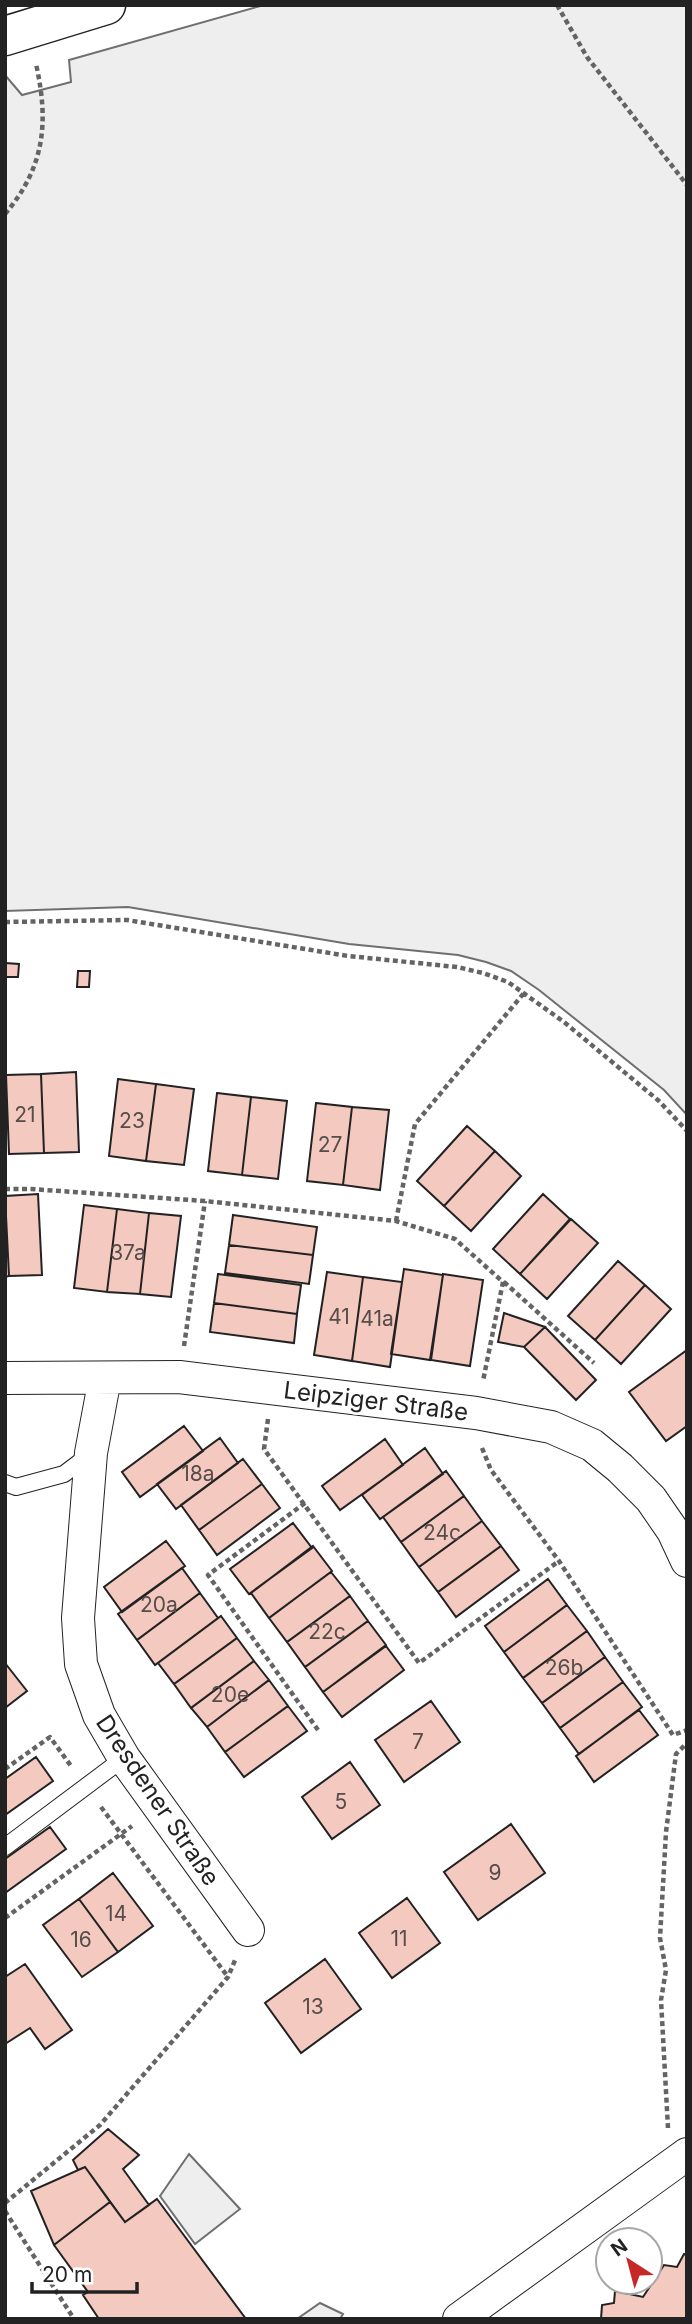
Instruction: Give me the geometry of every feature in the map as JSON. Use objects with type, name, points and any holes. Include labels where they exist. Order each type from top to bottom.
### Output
[{"type":"main road","points":[[17,32],[106,5]]},
{"type":"street","name":"Leipziger Straße","points":[[5,1378],[179,1377],[476,1413],[551,1427],[592,1445],[620,1468],[650,1499],[673,1531],[687,1561]]},
{"type":"street","name":"Dresdener Straße","points":[[104,1378],[91,1453],[78,1618],[81,1664],[99,1715],[124,1758],[248,1930]]},
{"type":"street","points":[[459,2319],[680,2159]]},
{"type":"lane","points":[[5,1483],[16,1487],[64,1474],[91,1453]]},
{"type":"lane","points":[[5,1846],[124,1758]]},
{"type":"path","points":[[557,5],[587,57],[687,185]]},
{"type":"path","points":[[5,214],[22,193],[40,152],[44,98],[17,32]]},
{"type":"path","points":[[5,922],[127,920],[348,956],[457,967],[508,982],[564,1022],[659,1101],[687,1131]]},
{"type":"path","points":[[396,1222],[415,1124],[524,993]]},
{"type":"path","points":[[179,1377],[205,1201]]},
{"type":"path","points":[[503,1282],[594,1363]]},
{"type":"path","points":[[248,1385],[269,1412],[264,1449],[419,1663],[559,1560]]},
{"type":"path","points":[[305,1503],[208,1575],[317,1730]]},
{"type":"path","points":[[5,1769],[50,1737],[228,1977]]},
{"type":"path","points":[[680,2159],[668,2132],[661,2000],[666,1970],[660,1938],[666,1832],[676,1754],[687,1743]]},
{"type":"path","points":[[5,1918],[159,1807]]},
{"type":"path","points":[[5,2203],[100,2125],[228,1977],[248,1930]]},
{"type":"path","points":[[5,2211],[74,2319]]},
{"type":"shaded area","points":[[264,5],[687,5],[687,1115],[664,1090],[539,990],[511,971],[486,962],[458,955],[349,944],[128,907],[5,911],[5,75],[22,95],[71,82],[69,60]]},
{"type":"shaded area","points":[[189,2154],[240,2209],[195,2244],[160,2196]]},
{"type":"shaded area","points":[[320,2303],[343,2314],[340,2319],[297,2319]]},
{"type":"building","points":[[5,963],[19,964],[18,977],[5,977]]},
{"type":"building","points":[[78,971],[90,971],[89,987],[77,987]]},
{"type":"building","points":[[76,1072],[79,1152],[44,1153],[41,1074]]},
{"type":"building","points":[[41,1074],[44,1153],[9,1154],[6,1075]]},
{"type":"building","points":[[118,1079],[156,1084],[146,1161],[109,1156]]},
{"type":"building","points":[[156,1084],[194,1089],[184,1165],[146,1161]]},
{"type":"building","points":[[217,1093],[251,1097],[242,1175],[208,1171]]},
{"type":"building","points":[[251,1097],[287,1101],[278,1179],[242,1175]]},
{"type":"building","points":[[316,1103],[352,1107],[343,1185],[307,1181]]},
{"type":"building","points":[[352,1107],[389,1110],[380,1190],[343,1185]]},
{"type":"building","points":[[467,1126],[495,1151],[444,1206],[417,1181]]},
{"type":"building","points":[[495,1151],[521,1176],[471,1231],[444,1206]]},
{"type":"building","points":[[38,1194],[42,1275],[9,1276],[5,1196]]},
{"type":"building","points":[[543,1194],[570,1219],[520,1274],[493,1249]]},
{"type":"building","points":[[5,1196],[9,1276],[5,1277]]},
{"type":"building","points":[[84,1205],[117,1209],[107,1292],[74,1288]]},
{"type":"building","points":[[117,1209],[149,1213],[140,1294],[107,1292]]},
{"type":"building","points":[[149,1213],[181,1216],[171,1297],[140,1294]]},
{"type":"building","points":[[233,1215],[317,1227],[313,1255],[229,1245]]},
{"type":"building","points":[[571,1219],[598,1243],[547,1299],[520,1274]]},
{"type":"building","points":[[229,1245],[313,1255],[309,1284],[225,1273]]},
{"type":"building","points":[[618,1261],[645,1285],[595,1340],[568,1316]]},
{"type":"building","points":[[404,1269],[443,1275],[430,1360],[391,1354]]},
{"type":"building","points":[[327,1272],[363,1277],[352,1361],[314,1355]]},
{"type":"building","points":[[218,1274],[301,1285],[297,1314],[214,1303]]},
{"type":"building","points":[[443,1274],[483,1280],[470,1366],[431,1360]]},
{"type":"building","points":[[363,1277],[402,1282],[390,1367],[352,1361]]},
{"type":"building","points":[[645,1285],[671,1309],[621,1364],[595,1340]]},
{"type":"building","points":[[214,1303],[297,1314],[294,1343],[210,1332]]},
{"type":"building","points":[[504,1313],[545,1327],[524,1347],[498,1342]]},
{"type":"building","points":[[545,1327],[596,1380],[576,1400],[524,1347]]},
{"type":"building","points":[[687,1350],[687,1426],[666,1441],[629,1392]]},
{"type":"building","points":[[184,1426],[203,1451],[140,1497],[122,1472]]},
{"type":"building","points":[[220,1438],[238,1463],[176,1509],[157,1484]]},
{"type":"building","points":[[385,1439],[403,1465],[340,1510],[322,1486]]},
{"type":"building","points":[[425,1448],[443,1474],[380,1519],[362,1495]]},
{"type":"building","points":[[243,1459],[262,1484],[199,1530],[181,1505]]},
{"type":"building","points":[[446,1471],[464,1496],[401,1542],[383,1517]]},
{"type":"building","points":[[262,1484],[280,1508],[217,1555],[199,1530]]},
{"type":"building","points":[[464,1496],[482,1521],[419,1567],[401,1542]]},
{"type":"building","points":[[482,1521],[501,1546],[438,1592],[419,1567]]},
{"type":"building","points":[[293,1523],[312,1548],[249,1594],[230,1569]]},
{"type":"building","points":[[166,1541],[185,1566],[122,1612],[104,1587]]},
{"type":"building","points":[[313,1546],[332,1571],[269,1618],[251,1593]]},
{"type":"building","points":[[501,1546],[519,1570],[456,1617],[438,1592]]},
{"type":"building","points":[[182,1568],[200,1593],[137,1640],[118,1614]]},
{"type":"building","points":[[331,1572],[350,1596],[287,1642],[269,1618]]},
{"type":"building","points":[[548,1579],[567,1605],[504,1652],[485,1626]]},
{"type":"building","points":[[200,1593],[218,1618],[155,1665],[137,1640]]},
{"type":"building","points":[[350,1596],[368,1621],[305,1667],[287,1642]]},
{"type":"building","points":[[567,1605],[587,1631],[523,1678],[504,1652]]},
{"type":"building","points":[[221,1616],[237,1638],[174,1684],[158,1663]]},
{"type":"building","points":[[368,1621],[386,1645],[323,1692],[305,1667]]},
{"type":"building","points":[[587,1631],[605,1657],[542,1703],[523,1678]]},
{"type":"building","points":[[237,1638],[254,1661],[191,1708],[174,1684]]},
{"type":"building","points":[[386,1646],[404,1670],[342,1717],[323,1692]]},
{"type":"building","points":[[605,1657],[623,1682],[560,1728],[542,1703]]},
{"type":"building","points":[[254,1661],[269,1680],[207,1727],[191,1708]]},
{"type":"building","points":[[5,1663],[27,1691],[5,1708]]},
{"type":"building","points":[[269,1680],[288,1706],[225,1752],[207,1727]]},
{"type":"building","points":[[623,1682],[642,1707],[579,1754],[560,1728]]},
{"type":"building","points":[[431,1701],[460,1742],[404,1782],[375,1740]]},
{"type":"building","points":[[288,1706],[307,1731],[244,1777],[225,1752]]},
{"type":"building","points":[[639,1710],[658,1735],[594,1782],[576,1756]]},
{"type":"building","points":[[36,1757],[53,1781],[5,1815],[5,1779]]},
{"type":"building","points":[[350,1762],[380,1805],[332,1839],[302,1797]]},
{"type":"building","points":[[511,1824],[545,1873],[478,1920],[444,1872]]},
{"type":"building","points":[[50,1827],[66,1849],[5,1893],[5,1859]]},
{"type":"building","points":[[113,1873],[153,1926],[118,1952],[79,1899]]},
{"type":"building","points":[[407,1898],[440,1943],[392,1978],[359,1933]]},
{"type":"building","points":[[79,1899],[118,1952],[82,1977],[43,1925]]},
{"type":"building","points":[[325,1959],[361,2009],[301,2053],[265,2003]]},
{"type":"building","points":[[25,1964],[72,2030],[45,2049],[30,2028],[5,2044],[5,1977]]},
{"type":"building","points":[[108,2129],[139,2155],[123,2169],[149,2205],[125,2222],[85,2167],[78,2170],[73,2160]]},
{"type":"building","points":[[85,2167],[110,2202],[54,2245],[31,2191]]},
{"type":"building","points":[[157,2199],[246,2319],[99,2319],[83,2295],[88,2292],[54,2245],[110,2202],[125,2222]]},
{"type":"building","points":[[684,2254],[687,2255],[687,2319],[601,2319],[602,2305],[614,2303],[615,2296],[664,2296],[664,2265],[677,2267]]}]
